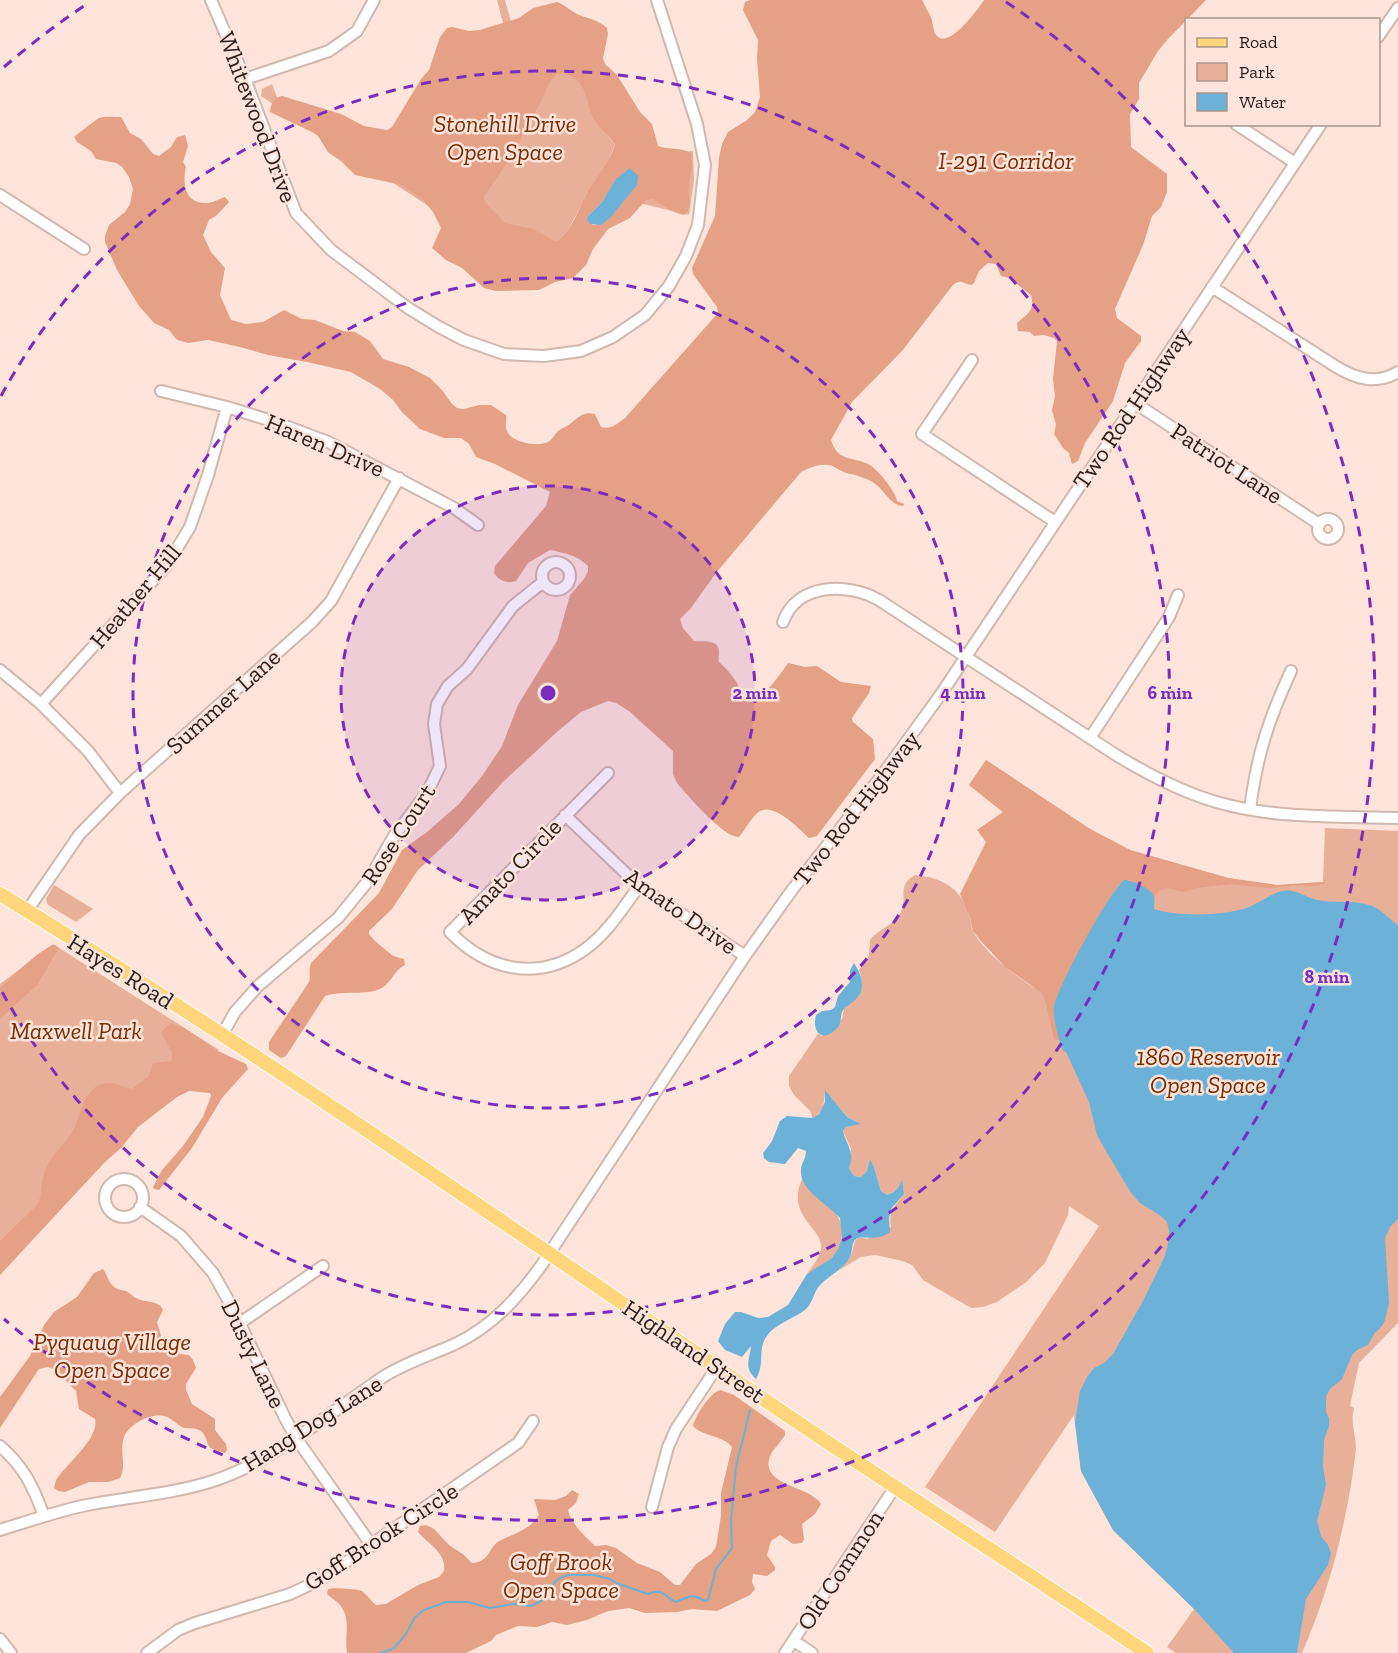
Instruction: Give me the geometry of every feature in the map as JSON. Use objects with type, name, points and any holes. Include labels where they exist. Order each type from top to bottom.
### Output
[{"type":"main road","name":"Hayes Road","points":[[0,894],[242,1048]]},
{"type":"main road","name":"Highland Street","points":[[242,1048],[895,1487],[1147,1653]]},
{"type":"street","name":"Whitewood Drive","points":[[211,0],[245,79],[296,213],[331,249],[408,308],[464,340],[504,354],[544,356],[581,351],[613,337],[645,315],[669,286],[686,256],[698,225],[705,165],[697,124],[657,0]]},
{"type":"street","points":[[245,79],[329,51],[357,31],[374,0]]},
{"type":"street","points":[[1380,34],[1398,8]]},
{"type":"street","points":[[1239,126],[1295,163]]},
{"type":"street","name":"Two Rod Highway","points":[[550,1253],[745,956],[792,890],[890,765],[966,658],[1320,126]]},
{"type":"street","points":[[0,195],[84,249]]},
{"type":"street","points":[[1212,287],[1355,377],[1383,379],[1398,372]]},
{"type":"street","points":[[972,360],[922,434],[1055,522]]},
{"type":"street","name":"Haren Drive","points":[[161,391],[227,407],[328,442],[454,508],[478,525]]},
{"type":"street","name":"Patriot Lane","points":[[1135,403],[1319,524]]},
{"type":"street","name":"Heather Hill","points":[[42,704],[167,565],[190,527],[208,475],[227,407]]},
{"type":"street","name":"Summer Lane","points":[[27,911],[80,836],[120,793],[312,622],[331,601],[399,478]]},
{"type":"street","name":"Rose Court","points":[[222,1035],[235,1012],[257,987],[338,918],[368,881],[394,836],[427,793],[440,766],[434,724],[437,704],[448,686],[467,669],[513,606],[543,582]]},
{"type":"street","points":[[783,622],[791,606],[816,591],[838,589],[860,592],[879,600],[1090,738],[1166,783],[1202,797],[1250,809],[1286,813],[1398,818]]},
{"type":"street","points":[[1090,738],[1169,617],[1178,595]]},
{"type":"street","points":[[0,670],[42,704],[88,751],[120,793]]},
{"type":"street","points":[[1250,809],[1254,777],[1264,735],[1291,671]]},
{"type":"street","name":"Amato Circle","points":[[608,773],[450,932],[463,945],[483,959],[512,967],[537,970],[563,962],[586,949],[606,930],[639,886]]},
{"type":"street","name":"Amato Drive","points":[[565,815],[639,886],[745,956]]},
{"type":"street","name":"Dusty Lane","points":[[140,1207],[181,1236],[199,1254],[222,1288],[296,1438],[372,1546]]},
{"type":"street","name":"Hang Dog Lane","points":[[0,1530],[88,1505],[173,1491],[214,1480],[257,1461],[296,1438],[386,1375],[455,1344],[480,1330],[501,1314],[523,1291],[550,1253]]},
{"type":"street","points":[[240,1323],[323,1266]]},
{"type":"street","points":[[652,1507],[668,1447],[676,1429],[717,1367]]},
{"type":"street","name":"Goff Brook Circle","points":[[147,1653],[178,1630],[290,1594],[321,1580],[518,1443],[533,1421]]},
{"type":"street","points":[[0,1446],[13,1458],[34,1487],[44,1516]]},
{"type":"street","name":"Old Common","points":[[785,1653],[895,1487]]},
{"type":"street","points":[[0,1639],[11,1653]]},
{"type":"street","points":[[794,1641],[812,1653]]},
{"type":"green space","name":"Stonehill Drive Open Space","points":[[497,0],[505,0],[517,44],[593,24],[600,127],[615,144],[609,160],[693,151],[694,180],[689,215],[589,191],[568,230],[559,240],[548,275],[518,265],[261,96],[262,89],[272,84],[277,97],[386,168],[509,46]]},
{"type":"green space","name":"I-291 Corridor","points":[[750,0],[922,0],[931,17],[936,35],[948,38],[962,27],[984,0],[1206,0],[1188,18],[1185,18],[1185,22],[1158,51],[1139,83],[1139,99],[1130,114],[1131,147],[1167,174],[1167,192],[1161,207],[1152,216],[1143,245],[1115,309],[1117,318],[1141,336],[1141,341],[1125,363],[1113,401],[1085,443],[1078,461],[1072,464],[1069,453],[1054,434],[1056,425],[1052,410],[1055,396],[1053,379],[1057,341],[1044,335],[1034,336],[1030,332],[1018,331],[1017,323],[1031,308],[1031,295],[1009,278],[1001,276],[996,264],[988,263],[979,271],[972,285],[960,282],[953,285],[902,351],[852,402],[831,440],[841,455],[868,464],[876,470],[890,486],[897,501],[904,504],[903,506],[893,502],[870,481],[832,466],[817,466],[801,472],[680,619],[683,628],[694,641],[710,642],[716,645],[719,662],[735,680],[745,700],[750,701],[762,695],[788,663],[805,667],[817,666],[841,682],[871,686],[869,693],[852,718],[853,722],[873,739],[875,759],[817,836],[809,838],[786,818],[766,809],[757,813],[739,837],[732,836],[716,824],[677,783],[673,774],[673,751],[629,711],[608,701],[581,712],[503,782],[453,837],[418,870],[392,909],[369,931],[376,942],[393,956],[404,959],[405,965],[382,988],[325,996],[286,1056],[281,1058],[269,1050],[269,1042],[309,982],[311,963],[379,893],[402,850],[459,804],[482,776],[502,746],[518,705],[557,641],[570,595],[584,579],[588,566],[575,557],[550,550],[528,563],[516,581],[501,580],[494,573],[495,566],[546,506],[550,492],[476,457],[469,444],[461,438],[444,438],[420,429],[380,389],[351,372],[208,340],[188,343],[177,340],[169,330],[154,323],[139,306],[117,270],[105,242],[109,225],[125,212],[130,204],[133,189],[129,177],[116,163],[96,159],[91,151],[77,142],[74,137],[99,118],[121,117],[130,133],[141,139],[153,154],[159,156],[171,147],[177,137],[185,135],[188,146],[183,162],[186,167],[184,180],[190,197],[207,203],[225,197],[229,202],[209,220],[203,235],[211,252],[225,268],[220,295],[231,320],[246,324],[263,322],[284,310],[302,319],[315,320],[343,331],[355,332],[370,341],[383,359],[409,367],[430,378],[457,408],[491,405],[506,415],[506,429],[511,436],[527,443],[544,443],[584,414],[595,414],[601,427],[605,428],[625,418],[718,313],[717,307],[693,274],[692,268],[715,216],[722,144],[728,132],[755,112],[760,97],[758,40],[743,10],[745,2]]},
{"type":"green space","points":[[557,2],[607,28],[603,58],[605,64],[617,75],[640,112],[652,124],[658,146],[691,153],[690,206],[684,215],[653,199],[646,200],[630,218],[608,229],[593,249],[586,265],[573,278],[555,282],[539,290],[496,291],[484,288],[462,268],[446,260],[432,248],[441,228],[433,212],[422,199],[402,185],[355,175],[328,152],[314,133],[270,112],[276,98],[282,96],[341,114],[364,126],[387,130],[392,127],[421,79],[429,70],[440,37],[447,28],[480,30],[519,18],[533,8]],"holes":[[[557,74],[572,76],[583,87],[592,116],[615,144],[571,225],[556,242],[533,229],[505,223],[485,202],[484,196],[516,150],[549,83]],[[616,179],[632,192],[610,217],[600,224],[593,225],[588,216],[602,202]]]},
{"type":"green space","name":"1860 Reservoir Open Space","points":[[986,760],[1090,829],[1130,850],[1228,878],[1277,885],[1323,882],[1325,828],[1398,831],[1398,1323],[1359,1363],[1350,1406],[1354,1408],[1356,1449],[1343,1527],[1321,1604],[1302,1653],[1176,1653],[1167,1647],[1194,1609],[1113,1530],[1081,1471],[1074,1415],[995,1532],[925,1487],[1099,1226],[1069,1206],[1068,1215],[1045,1263],[1025,1283],[997,1302],[983,1307],[971,1308],[923,1280],[912,1265],[903,1261],[875,1255],[861,1257],[839,1270],[850,1257],[857,1239],[867,1239],[891,1227],[891,1213],[904,1194],[902,1180],[892,1193],[887,1195],[881,1191],[870,1160],[867,1171],[861,1177],[854,1176],[849,1168],[851,1149],[843,1131],[846,1127],[859,1123],[847,1117],[825,1091],[824,1104],[812,1118],[811,1112],[794,1095],[789,1086],[789,1076],[818,1034],[822,1036],[842,1019],[844,1009],[859,992],[861,976],[859,970],[869,956],[870,940],[891,924],[901,912],[904,887],[909,879],[915,875],[925,876],[950,886],[962,899],[977,938],[991,954],[1035,988],[1013,820],[969,785]]},
{"type":"green space","points":[[986,760],[1090,829],[1130,850],[1228,878],[1277,885],[1323,882],[1325,884],[1267,888],[1231,884],[1184,892],[1166,888],[1159,891],[1154,898],[1151,892],[1129,880],[1118,885],[1073,965],[1057,1000],[1054,1016],[1061,1039],[1054,1039],[1042,993],[1005,967],[980,940],[973,931],[970,917],[960,894],[986,842],[977,830],[1003,812],[969,785]]},
{"type":"green space","points":[[54,885],[93,909],[76,922],[48,905],[46,899]]},
{"type":"green space","name":"Maxwell Park","points":[[53,944],[219,1050],[131,1129],[0,1272],[0,984]]},
{"type":"green space","points":[[55,945],[59,948],[37,985],[0,1019],[0,988],[34,957]]},
{"type":"green space","points":[[171,1023],[184,1028],[218,1051],[246,1064],[248,1069],[222,1098],[192,1148],[159,1190],[153,1187],[162,1170],[183,1146],[203,1117],[210,1093],[189,1091],[177,1097],[138,1127],[121,1148],[105,1162],[0,1275],[0,1241],[37,1205],[47,1167],[75,1127],[87,1097],[95,1087],[105,1083],[132,1089],[149,1076],[153,1063],[171,1061],[172,1053],[161,1033]]},
{"type":"green space","points":[[802,1179],[812,1192],[837,1214],[842,1227],[841,1240],[836,1253],[822,1266],[807,1274],[819,1256],[821,1242],[798,1203],[798,1192]]},
{"type":"green space","name":"Pyquaug Village Open Space","points":[[103,1269],[111,1284],[116,1288],[161,1307],[163,1310],[157,1322],[165,1347],[169,1353],[189,1355],[193,1360],[196,1368],[186,1384],[186,1390],[192,1404],[215,1419],[215,1430],[226,1444],[227,1450],[225,1453],[210,1448],[198,1429],[184,1428],[167,1417],[153,1416],[135,1424],[124,1437],[123,1468],[120,1478],[108,1482],[89,1482],[65,1492],[58,1491],[54,1488],[56,1480],[87,1442],[95,1426],[95,1419],[79,1409],[76,1391],[55,1370],[48,1367],[39,1369],[0,1428],[0,1397],[30,1356],[44,1325],[54,1312],[77,1297],[94,1273]]},
{"type":"green space","name":"Goff Brook Open Space","points":[[720,1390],[734,1395],[785,1431],[785,1435],[771,1454],[768,1465],[771,1473],[777,1479],[815,1498],[821,1504],[815,1514],[802,1524],[804,1539],[802,1543],[793,1544],[780,1535],[771,1541],[767,1555],[775,1570],[767,1576],[753,1574],[752,1582],[755,1589],[750,1595],[717,1611],[692,1609],[645,1613],[629,1608],[608,1611],[567,1625],[552,1622],[537,1627],[518,1626],[496,1635],[491,1641],[466,1653],[347,1653],[345,1613],[339,1604],[327,1594],[328,1589],[359,1590],[376,1605],[386,1604],[418,1585],[439,1577],[444,1571],[443,1559],[418,1532],[420,1526],[426,1525],[434,1529],[449,1545],[472,1563],[478,1562],[483,1560],[501,1540],[522,1530],[535,1520],[539,1515],[534,1499],[555,1500],[566,1496],[572,1490],[579,1494],[576,1503],[568,1510],[569,1515],[579,1530],[595,1546],[606,1545],[616,1548],[637,1563],[660,1572],[675,1585],[680,1585],[696,1564],[711,1554],[716,1547],[721,1516],[721,1493],[732,1447],[724,1440],[697,1430],[693,1426],[704,1405]]},
{"type":"water","points":[[630,168],[638,176],[637,185],[611,217],[601,225],[590,224],[588,216],[602,202],[616,179]]},
{"type":"water","name":"1860 Reservoir Open Space","points":[[1124,880],[1139,884],[1150,891],[1154,896],[1154,909],[1164,912],[1215,914],[1228,912],[1249,907],[1286,890],[1317,900],[1352,902],[1372,906],[1398,925],[1398,1219],[1390,1227],[1385,1238],[1389,1303],[1382,1326],[1368,1345],[1352,1355],[1342,1379],[1329,1390],[1326,1397],[1329,1426],[1324,1440],[1323,1467],[1326,1485],[1317,1521],[1321,1536],[1331,1553],[1328,1565],[1306,1599],[1297,1653],[1234,1653],[1194,1609],[1113,1530],[1081,1471],[1075,1423],[1080,1391],[1094,1368],[1104,1363],[1113,1354],[1143,1301],[1164,1258],[1169,1231],[1167,1222],[1161,1216],[1140,1203],[1131,1193],[1097,1135],[1089,1102],[1066,1052],[1063,1051],[1054,1017],[1057,996],[1074,961],[1107,903]]},
{"type":"water","points":[[854,963],[861,977],[861,992],[843,1010],[838,1027],[824,1036],[817,1032],[816,1015],[835,1007],[838,996],[850,982],[850,970]]},
{"type":"water","points":[[825,1090],[847,1117],[861,1124],[846,1127],[843,1131],[851,1153],[849,1168],[854,1176],[861,1177],[867,1171],[870,1159],[881,1191],[887,1195],[893,1192],[902,1179],[904,1194],[891,1209],[890,1232],[880,1237],[856,1239],[847,1262],[821,1284],[806,1309],[778,1325],[765,1339],[756,1379],[748,1367],[751,1346],[742,1357],[725,1350],[718,1341],[725,1324],[735,1312],[758,1318],[768,1317],[788,1305],[807,1274],[832,1258],[842,1238],[840,1218],[809,1190],[802,1177],[801,1168],[806,1151],[798,1148],[785,1164],[769,1162],[764,1158],[763,1153],[772,1141],[780,1121],[787,1116],[812,1118],[819,1114],[825,1102]]},
{"type":"waterway","points":[[381,1653],[394,1648],[406,1634],[415,1617],[424,1610],[446,1602],[468,1602],[490,1608],[513,1604],[531,1606],[543,1600],[554,1583],[568,1575],[594,1575],[610,1579],[648,1594],[660,1592],[675,1602],[691,1596],[708,1600],[716,1569],[732,1548],[731,1520],[736,1467],[750,1410]]}]
